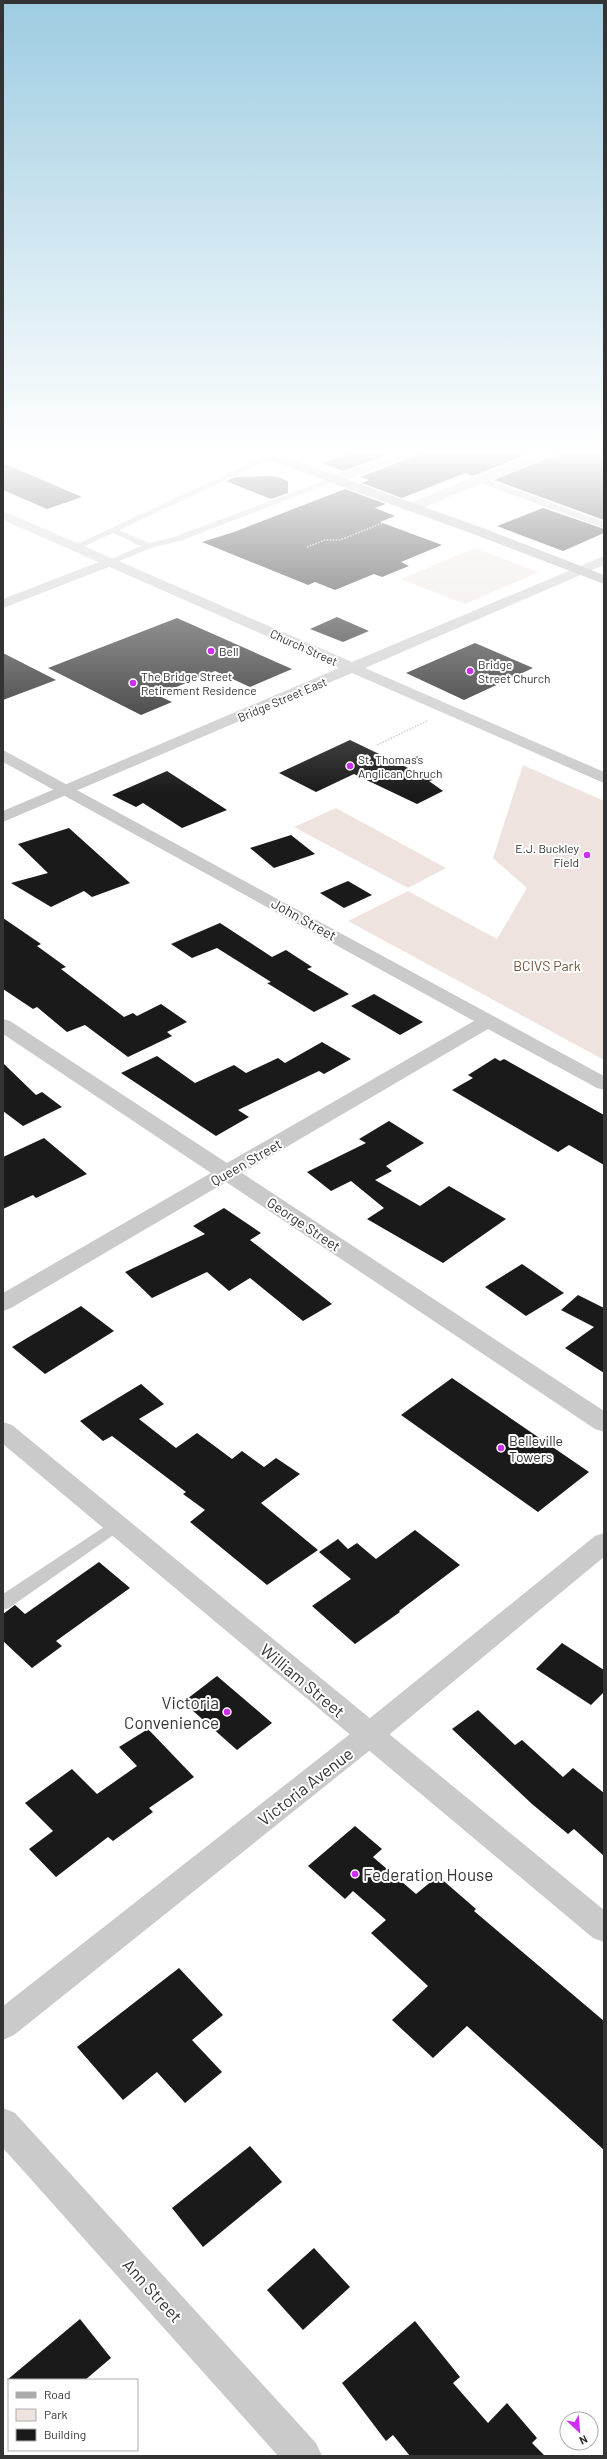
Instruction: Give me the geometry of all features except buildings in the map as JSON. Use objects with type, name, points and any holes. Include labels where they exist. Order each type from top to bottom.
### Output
[{"type":"main road","points":[[566,565],[604,580]]},
{"type":"street","points":[[3,604],[102,565]]},
{"type":"street","name":"Church Street","points":[[115,565],[604,778]]},
{"type":"street","name":"Bridge Street East","points":[[3,817],[593,565]]},
{"type":"street","name":"John Street","points":[[3,755],[604,1084]]},
{"type":"street","name":"Queen Street","points":[[3,1303],[489,1020]]},
{"type":"street","name":"George Street","points":[[3,1025],[604,1423]]},
{"type":"street","name":"William Street","points":[[3,1431],[604,1928]]},
{"type":"street","name":"Victoria Avenue","points":[[3,2025],[369,1734],[604,1543]]},
{"type":"street","name":"Ann Street","points":[[3,2124],[303,2456]]},
{"type":"lane","points":[[3,1603],[116,1525]]},
{"type":"path","points":[[377,745],[429,720]]},
{"type":"green space","points":[[435,565],[520,565],[539,572],[465,604],[401,579]]},
{"type":"green space","name":"BCIVS Park","points":[[523,765],[604,801],[604,1060],[348,921],[408,891],[497,939],[527,888],[493,858]]},
{"type":"green space","points":[[336,808],[446,868],[408,888],[294,827]]},
{"type":"place","name":"Bell","points":[[211,651]]},
{"type":"place","name":"Bridge Street Church","points":[[470,671]]},
{"type":"place","name":"The Bridge Street Retirement Residence","points":[[133,683]]},
{"type":"place","name":"St. Thomas's Anglican Chruch","points":[[350,766]]},
{"type":"place","name":"E.J. Buckley Field","points":[[587,855]]},
{"type":"place","name":"Belleville Towers","points":[[501,1448]]},
{"type":"place","name":"Victoria Convenience","points":[[227,1712]]},
{"type":"place","name":"Federation House","points":[[355,1874]]}]
